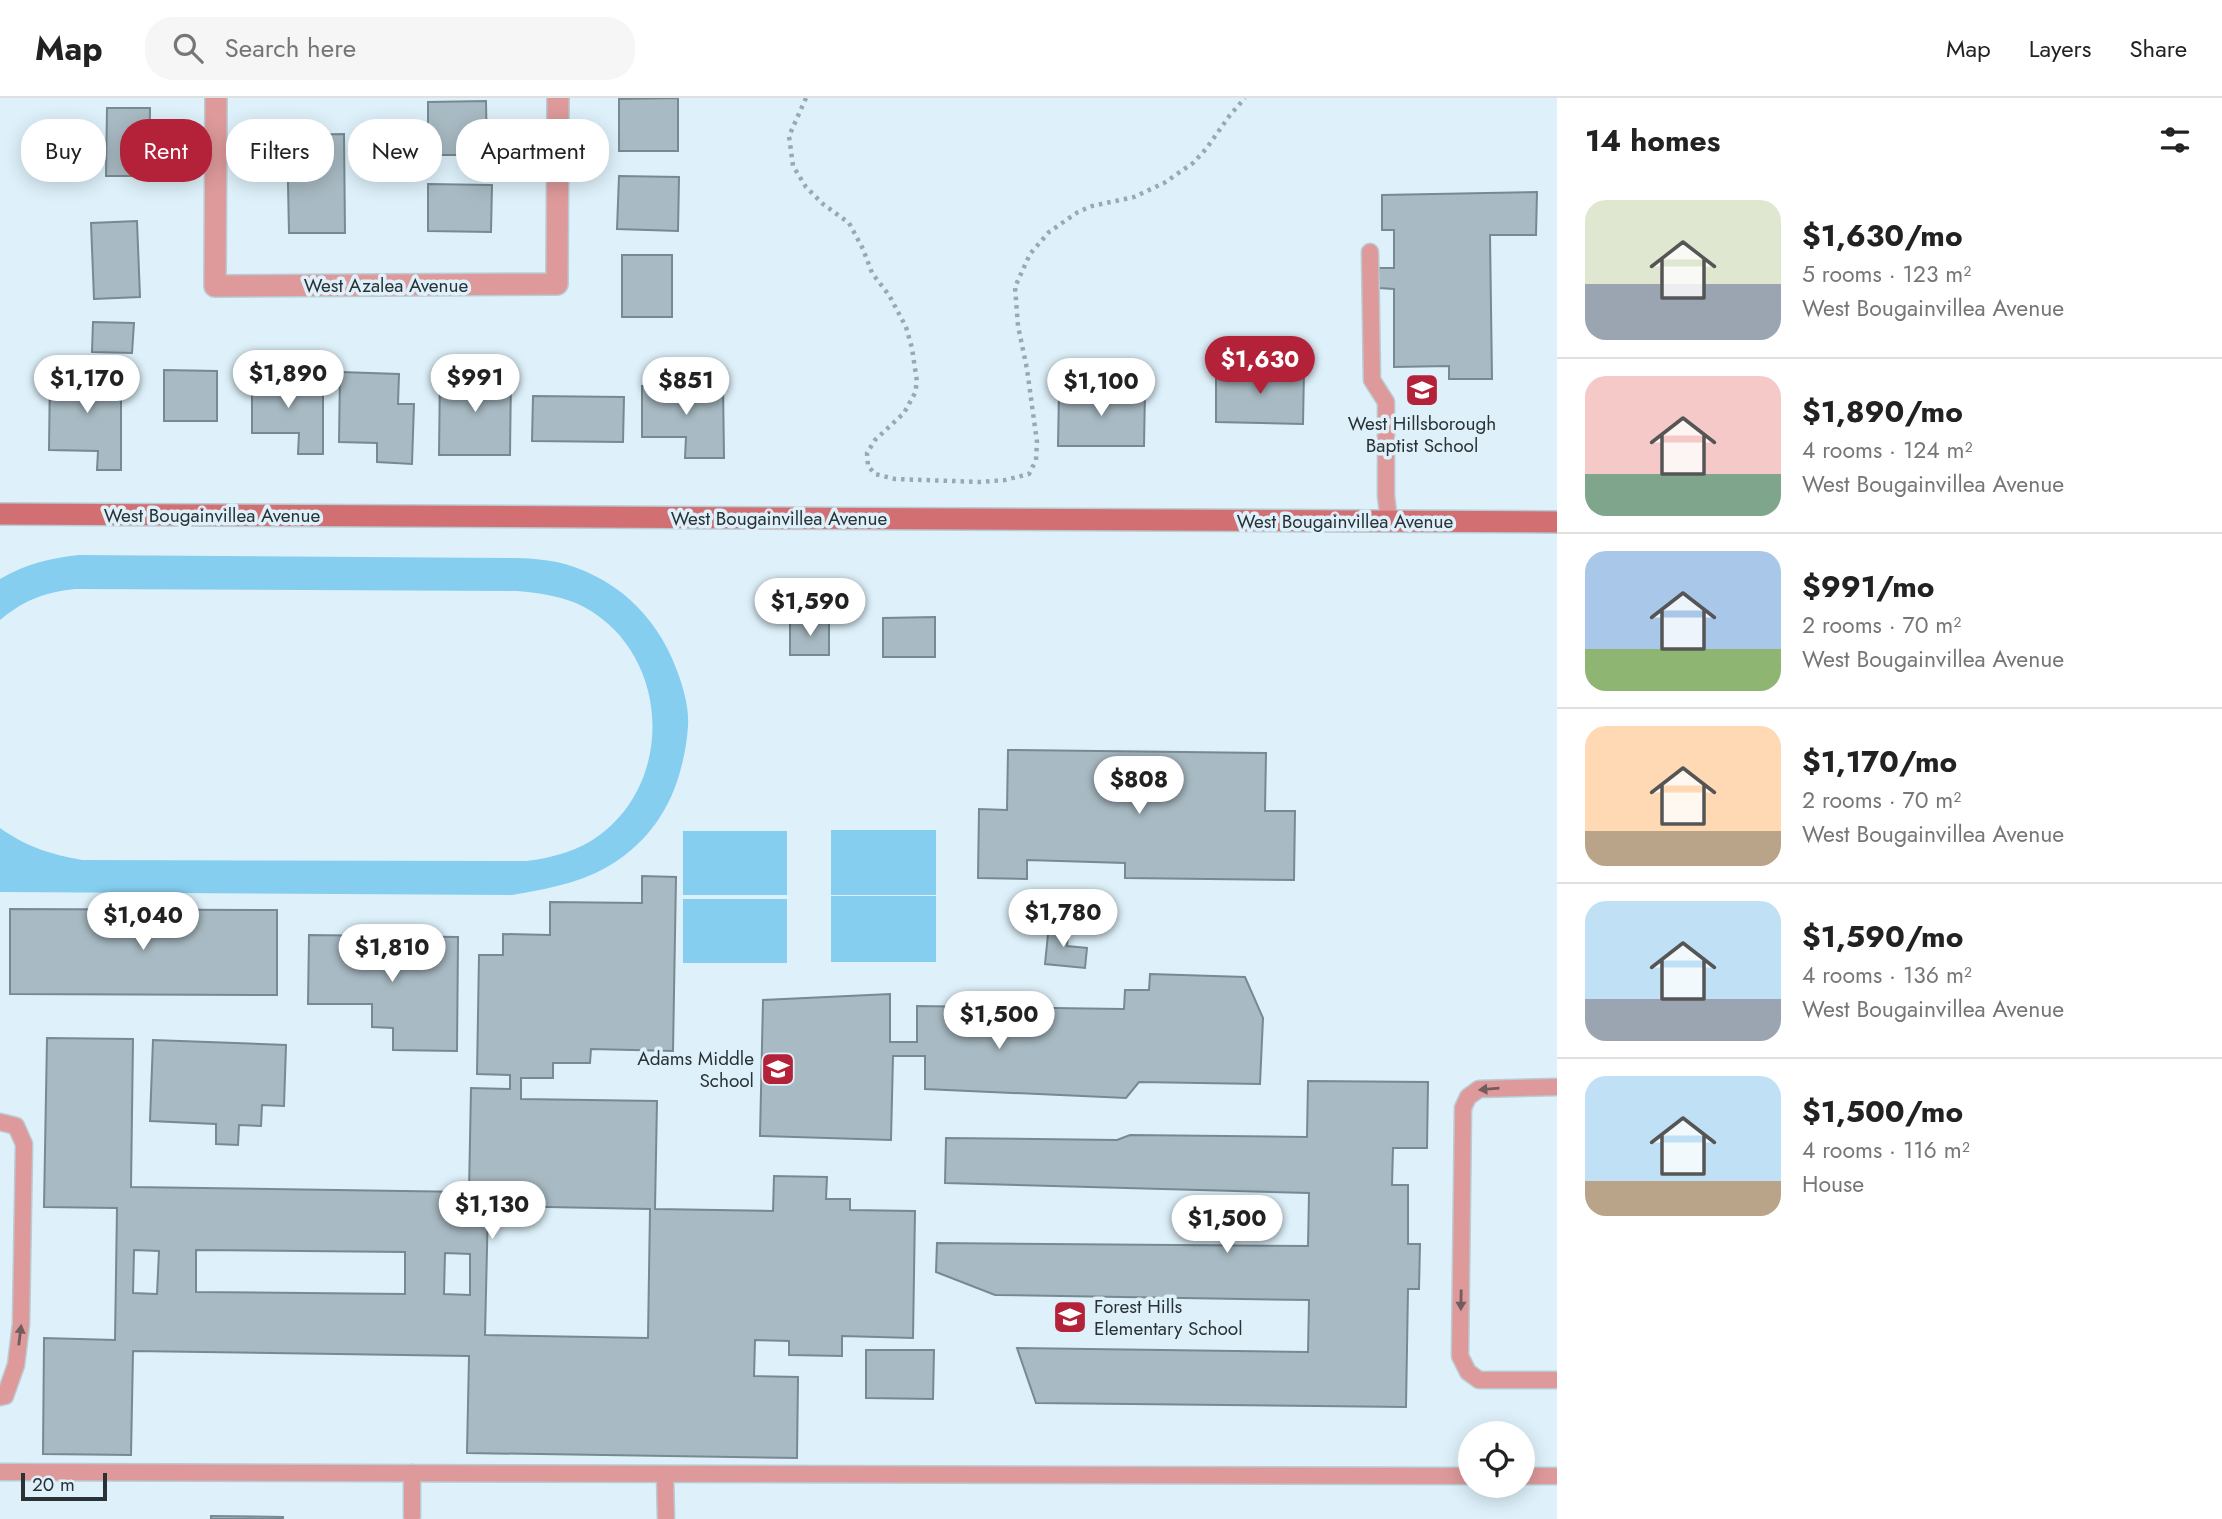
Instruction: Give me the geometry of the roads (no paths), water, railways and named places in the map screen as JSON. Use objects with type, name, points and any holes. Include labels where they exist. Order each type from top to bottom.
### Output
[{"type":"street","name":"West Azalea Avenue","points":[[216,98],[215,286],[556,284],[558,98]]},
{"type":"street","name":"West Bougainvillea Avenue","points":[[0,514],[1557,522]]},
{"type":"lane","points":[[1370,252],[1372,380],[1386,402],[1386,496],[1389,521]]},
{"type":"lane","points":[[1557,1087],[1479,1089],[1468,1097],[1463,1108],[1460,1356],[1468,1372],[1479,1380],[1557,1380]]},
{"type":"lane","points":[[0,1122],[16,1126],[24,1144],[22,1324],[16,1365],[5,1396],[0,1397]]},
{"type":"lane","points":[[0,1472],[1458,1476]]},
{"type":"lane","points":[[412,1473],[412,1516]]},
{"type":"lane","points":[[665,1475],[666,1519]]},
{"type":"lane","points":[[1535,1476],[1557,1476]]},
{"type":"place","name":"West Hillsborough Baptist School","points":[[1422,390]]},
{"type":"place","name":"Adams Middle School","points":[[778,1069]]},
{"type":"place","name":"Forest Hills Elementary School","points":[[1070,1317]]}]
